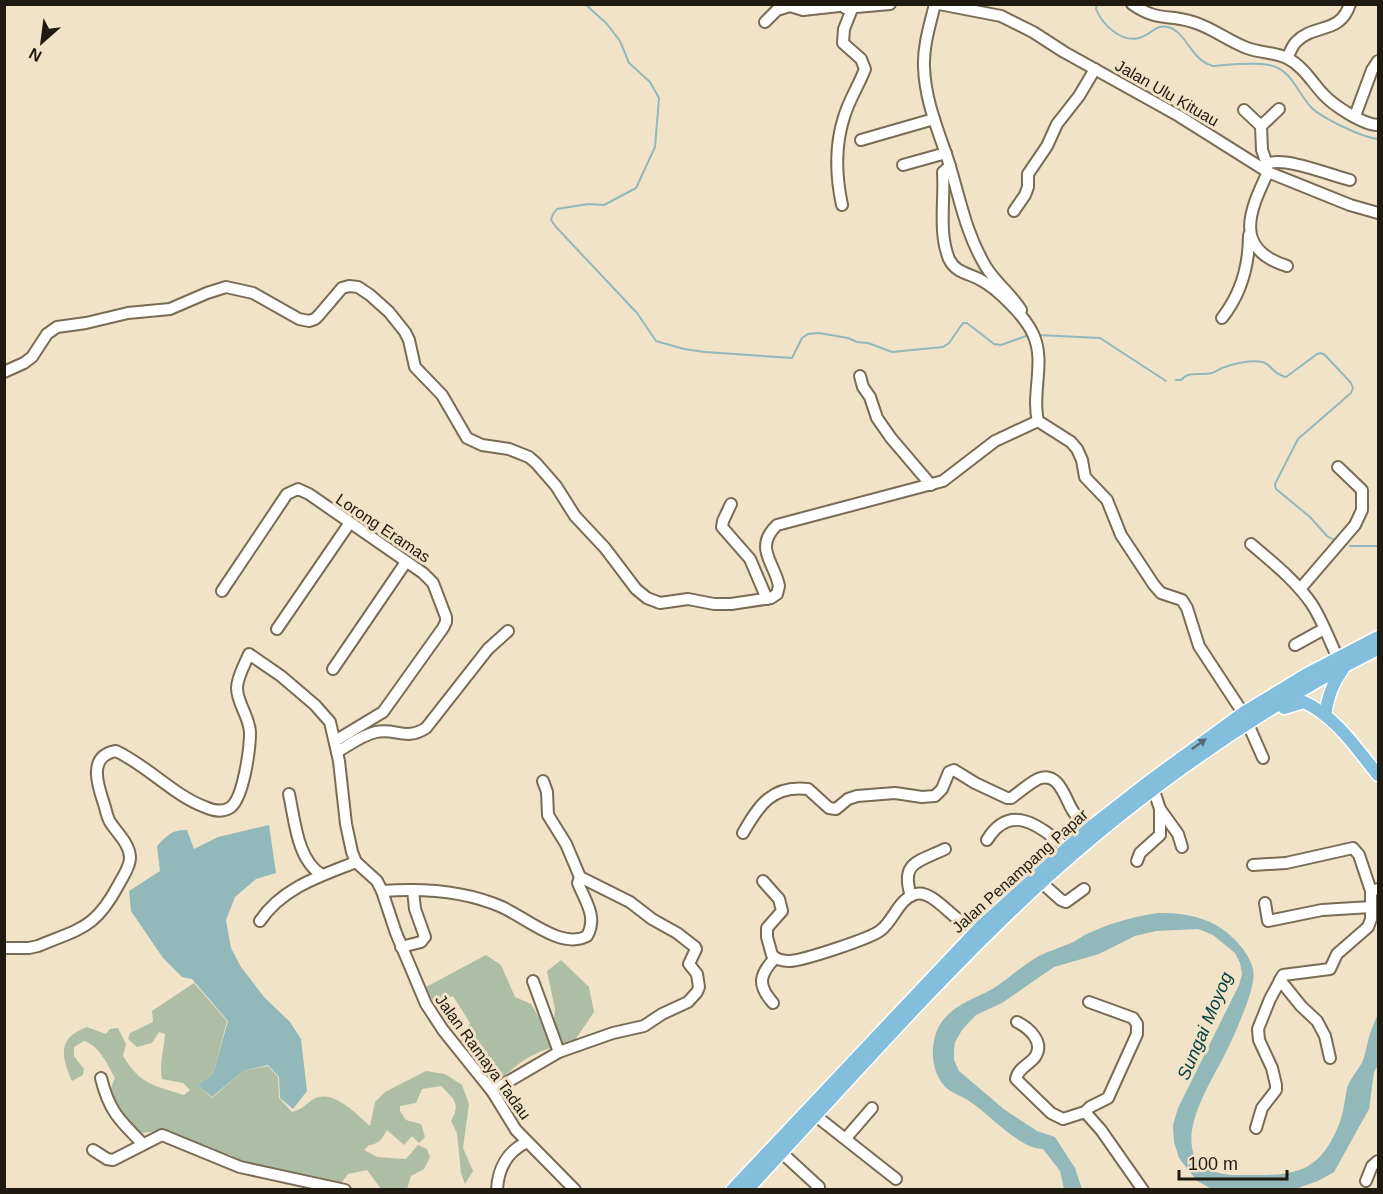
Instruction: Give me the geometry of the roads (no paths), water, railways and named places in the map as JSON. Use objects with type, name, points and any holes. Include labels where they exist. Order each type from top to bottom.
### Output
[{"type":"main road","name":"Jalan Penampang Papar","points":[[747,1190],[934,988],[1042,883],[1101,832],[1245,719],[1274,708],[1308,687],[1378,637]]},
{"type":"main road","name":"Jalan Penampang Papar","points":[[732,1190],[980,927],[1088,829],[1151,780],[1245,719],[1310,673],[1378,649]]},
{"type":"main road","points":[[1325,715],[1331,688],[1341,662]]},
{"type":"main road","points":[[1310,673],[1307,681],[1308,687],[1325,715],[1378,775]]},
{"type":"main road","points":[[1274,708],[1286,708],[1304,702],[1325,715]]},
{"type":"street","points":[[765,22],[777,10],[790,6],[803,10],[838,5],[852,9],[890,4]]},
{"type":"street","points":[[937,4],[927,33],[924,66],[934,119],[965,221],[982,259],[995,279],[1013,297],[1027,319],[1036,344],[1038,422]]},
{"type":"street","name":"Jalan Ulu Kituau","points":[[937,4],[1002,10],[1033,32],[1267,169],[1350,205],[1378,213]]},
{"type":"street","points":[[1132,4],[1153,16],[1193,21],[1248,49],[1287,58],[1306,74],[1325,96],[1355,116],[1378,124]]},
{"type":"street","points":[[1287,58],[1298,40],[1307,34],[1343,20],[1350,4]]},
{"type":"street","points":[[842,206],[838,187],[843,117],[865,69],[861,59],[843,43],[844,28],[852,9]]},
{"type":"street","points":[[1355,116],[1372,70],[1378,62]]},
{"type":"street","points":[[1014,211],[1025,195],[1028,174],[1047,146],[1057,124],[1095,69]]},
{"type":"street","points":[[1261,126],[1279,109]]},
{"type":"street","points":[[1244,110],[1261,126],[1262,150],[1267,169]]},
{"type":"street","points":[[861,140],[934,119]]},
{"type":"street","points":[[903,165],[946,153]]},
{"type":"street","points":[[1222,318],[1239,292],[1249,248],[1252,209],[1272,161],[1284,161],[1350,180]]},
{"type":"street","points":[[950,166],[943,172],[943,207],[946,249],[954,267],[979,279],[1014,308],[1029,327]]},
{"type":"street","points":[[1249,225],[1256,248],[1272,261],[1287,266]]},
{"type":"street","points":[[979,279],[995,279]]},
{"type":"street","points":[[4,372],[32,357],[46,334],[57,327],[128,313],[170,309],[207,292],[226,287],[253,293],[299,319],[309,321],[315,320],[320,315],[342,288],[358,287],[389,312],[405,332],[415,367],[442,395],[467,438],[482,445],[509,449],[536,463],[556,486],[575,516],[605,548],[636,589],[656,603],[688,599],[724,604],[775,596],[779,586],[767,556],[769,535],[777,525],[943,481],[995,441],[1038,422]]},
{"type":"street","points":[[860,376],[877,418],[931,485]]},
{"type":"street","points":[[1038,422],[1077,448],[1085,477],[1107,500],[1121,535],[1154,585],[1161,593],[1182,600],[1187,608],[1199,646],[1245,719],[1263,758]]},
{"type":"street","points":[[1300,589],[1355,525],[1362,510],[1362,490],[1338,467]]},
{"type":"street","name":"Lorong Eramas","points":[[222,591],[290,492],[298,489],[429,577],[433,582],[444,607],[446,622],[388,707],[336,746]]},
{"type":"street","points":[[731,504],[722,527],[750,559],[767,599]]},
{"type":"street","points":[[277,629],[349,524]]},
{"type":"street","points":[[1251,544],[1300,589],[1319,615],[1341,662]]},
{"type":"street","points":[[333,669],[406,562]]},
{"type":"street","points":[[1295,645],[1324,629]]},
{"type":"street","points":[[336,746],[374,732],[386,731],[412,735],[426,728],[488,649],[508,632]]},
{"type":"street","points":[[4,948],[38,946],[86,926],[96,919],[113,894],[130,857],[125,844],[109,820],[96,785],[99,765],[109,753],[116,751],[134,759],[169,786],[206,808],[219,811],[231,807],[236,801],[242,784],[248,754],[250,730],[239,700],[237,685],[249,654],[281,676],[319,709],[330,722],[336,746],[347,831],[356,862],[377,881],[382,891],[413,890],[453,894],[492,903],[546,931],[573,941],[587,936],[592,922],[590,910],[578,883],[580,877]]},
{"type":"street","points":[[744,833],[762,804],[774,794],[786,790],[808,789],[829,808],[836,809],[848,799],[857,796],[895,793],[922,797],[935,796],[942,789],[949,772],[954,770],[1007,798],[1011,798],[1038,780],[1043,778],[1050,780],[1063,788],[1073,811],[1088,829]]},
{"type":"street","points":[[492,1091],[559,1052],[613,1033],[648,1024],[692,999],[699,987],[697,974],[689,964],[696,949],[691,942],[630,902],[580,877],[566,844],[548,815],[547,792],[543,781]]},
{"type":"street","points":[[1154,791],[1160,809],[1178,834],[1182,847]]},
{"type":"street","points":[[289,794],[306,858],[316,872],[322,875]]},
{"type":"street","points":[[1137,861],[1140,853],[1160,835],[1160,809]]},
{"type":"street","points":[[987,840],[997,827],[1010,820],[1020,820],[1036,825],[1066,848]]},
{"type":"street","points":[[1253,865],[1286,863],[1353,848],[1359,855],[1375,890],[1368,927],[1337,954],[1330,969],[1283,975],[1280,980],[1258,1029],[1259,1040],[1276,1078],[1276,1090],[1262,1108],[1256,1128]]},
{"type":"street","points":[[911,896],[906,881],[909,870],[913,865],[945,849]]},
{"type":"street","points":[[260,921],[286,894],[322,875],[356,862]]},
{"type":"street","points":[[763,881],[779,899],[782,906],[780,913],[767,927],[768,943],[775,958]]},
{"type":"street","points":[[1042,883],[1066,902],[1083,890]]},
{"type":"street","points":[[401,947],[421,942],[425,937],[415,909],[413,890]]},
{"type":"street","name":"Jalan Ramaya Tadau","points":[[382,891],[401,947],[429,1010],[492,1091],[516,1130],[575,1190]]},
{"type":"street","points":[[775,958],[795,960],[873,935],[888,924],[903,902],[917,894],[926,895],[963,922],[980,927]]},
{"type":"street","points":[[1265,903],[1269,921],[1322,910],[1371,907]]},
{"type":"street","points":[[773,1003],[764,989],[762,980],[764,970],[775,958]]},
{"type":"street","points":[[1280,980],[1301,1006],[1317,1021],[1330,1058]]},
{"type":"street","points":[[533,981],[559,1052]]},
{"type":"street","points":[[1017,1022],[1032,1033],[1038,1049],[1033,1059],[1018,1073],[1016,1079],[1050,1113],[1063,1119],[1085,1112],[1108,1098],[1138,1029],[1136,1021],[1128,1016],[1089,1002]]},
{"type":"street","points":[[101,1078],[110,1107],[143,1144]]},
{"type":"street","points":[[846,1138],[872,1108]]},
{"type":"street","points":[[1085,1112],[1101,1130],[1143,1190]]},
{"type":"street","points":[[816,1116],[896,1179]]},
{"type":"street","points":[[93,1150],[107,1160],[113,1160],[162,1135],[240,1167],[345,1190]]},
{"type":"street","points":[[497,1190],[504,1162],[518,1147],[527,1142]]},
{"type":"street","points":[[782,1153],[819,1189]]},
{"type":"street","points":[[1366,1181],[1372,1166],[1378,1161]]},
{"type":"water","points":[[269,825],[276,873],[256,879],[235,897],[226,920],[231,948],[241,967],[264,997],[290,1022],[301,1039],[307,1091],[293,1109],[280,1098],[279,1077],[268,1065],[243,1071],[212,1097],[197,1085],[213,1074],[228,1021],[192,979],[182,977],[163,958],[131,911],[129,891],[160,871],[157,846],[174,832],[187,830],[194,849],[218,837]]},
{"type":"water","points":[[1159,913],[1200,918],[1218,926],[1240,945],[1253,969],[1252,985],[1243,1013],[1197,1110],[1192,1147],[1197,1160],[1206,1168],[1233,1175],[1270,1175],[1300,1170],[1312,1164],[1323,1153],[1341,1119],[1347,1088],[1363,1060],[1378,1013],[1378,1065],[1374,1072],[1369,1109],[1334,1172],[1318,1181],[1295,1189],[1213,1190],[1197,1181],[1179,1158],[1174,1142],[1173,1125],[1178,1108],[1239,985],[1242,974],[1235,953],[1213,935],[1198,929],[1156,931],[1135,936],[1099,954],[1054,967],[1002,1003],[976,1015],[962,1030],[955,1042],[954,1060],[959,1071],[1005,1110],[1037,1131],[1055,1137],[1075,1168],[1082,1189],[1064,1189],[1060,1171],[1043,1149],[1034,1148],[1015,1138],[972,1103],[949,1090],[942,1083],[935,1068],[933,1051],[936,1033],[949,1013],[994,988],[1043,954],[1106,926]]},
{"type":"waterway","points":[[585,4],[607,24],[620,41],[629,63],[650,82],[659,98],[655,147],[636,188],[604,205],[588,204],[557,209],[551,220],[637,313],[656,341],[705,352],[792,358],[802,338],[808,334],[819,333],[848,338],[892,352],[943,347],[949,343],[963,323],[967,323],[994,344],[1001,345],[1029,335]]},
{"type":"waterway","points":[[1097,4],[1096,9],[1107,26],[1126,38],[1143,37],[1156,28],[1164,26],[1180,34],[1199,58],[1213,66],[1256,64],[1277,67],[1289,76],[1306,101],[1316,111],[1333,122],[1378,139]]},
{"type":"waterway","points":[[1038,335],[1100,338],[1166,381]]},
{"type":"waterway","points":[[1176,380],[1192,374],[1208,374],[1233,364],[1253,361],[1265,363],[1278,374],[1286,377],[1317,354],[1325,355],[1353,388],[1351,393],[1298,439],[1275,484],[1276,489],[1310,517],[1327,536],[1336,541]]},
{"type":"waterway","points":[[1350,546],[1378,546]]},
{"type":"water label","name":"Sungai Moyog","points":[[1205,1026]]}]
